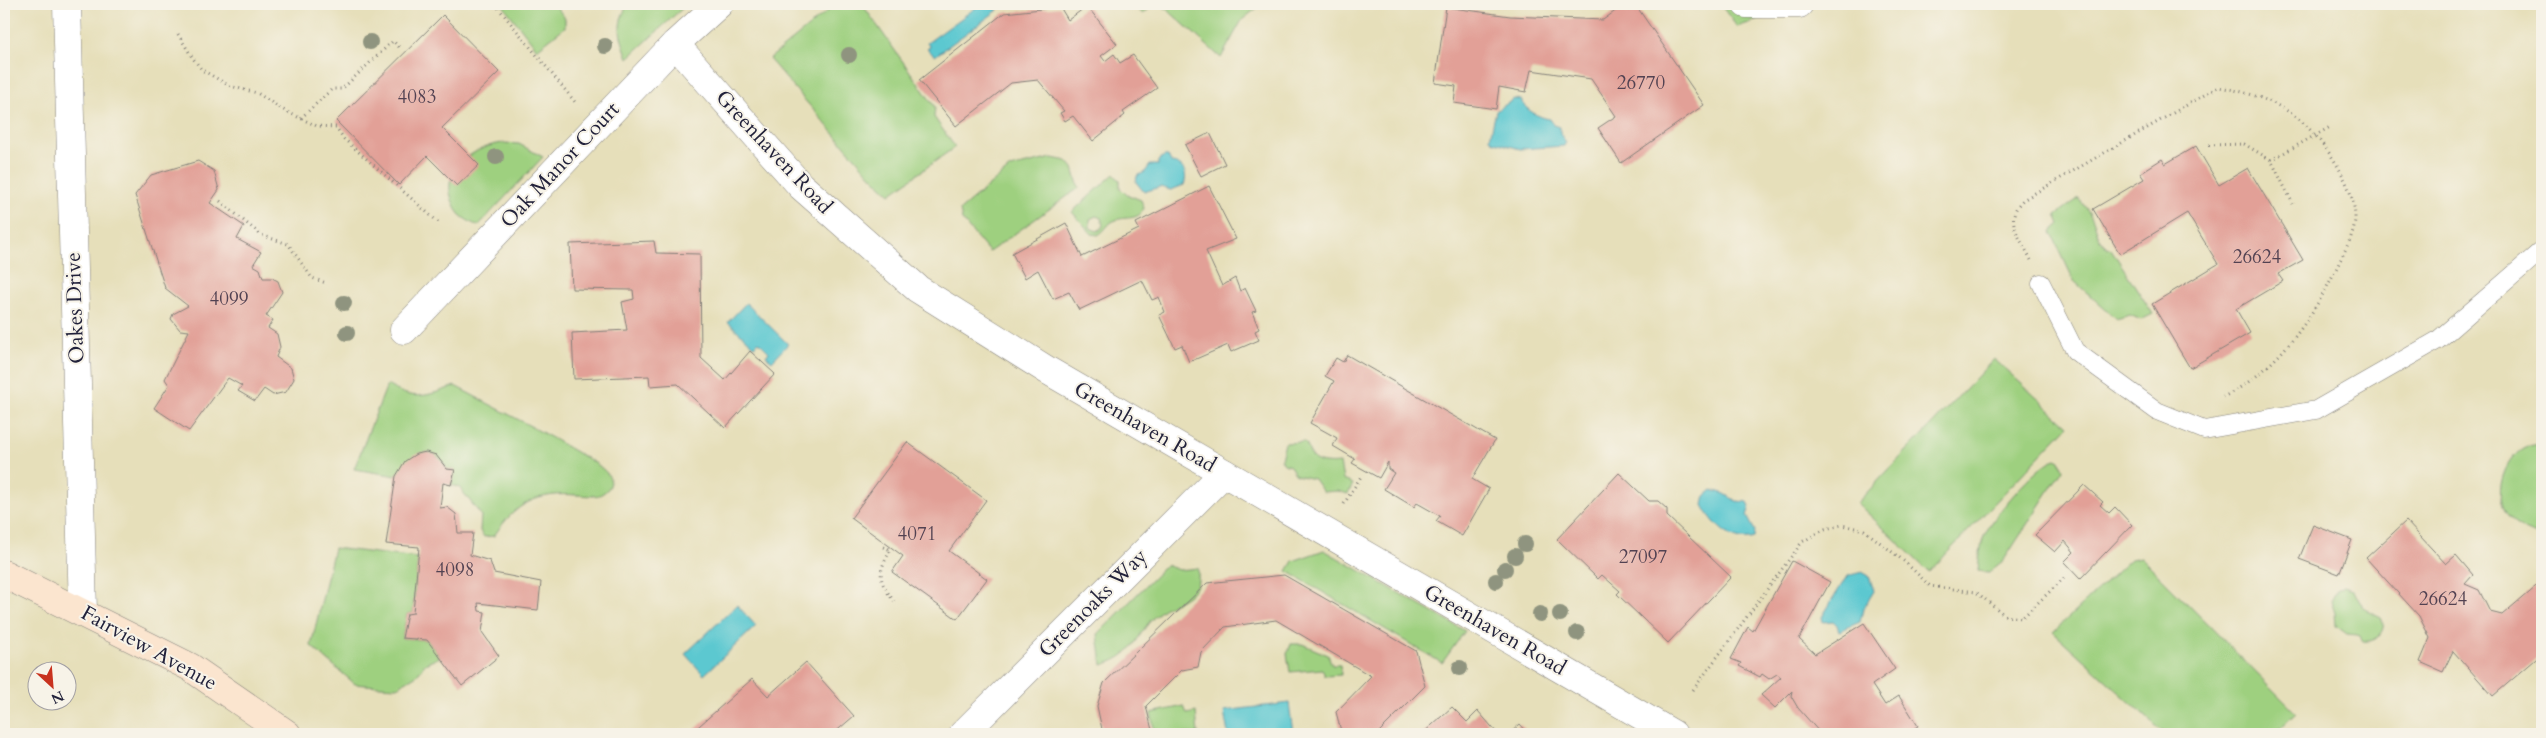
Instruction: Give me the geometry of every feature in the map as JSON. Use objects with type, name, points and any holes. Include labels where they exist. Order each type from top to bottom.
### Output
[{"type":"main road","name":"Fairview Avenue","points":[[4,574],[84,612],[190,668],[287,734]]},
{"type":"street","name":"Oakes Drive","points":[[67,4],[84,612]]},
{"type":"street","name":"Oak Manor Court","points":[[404,330],[675,44],[719,4]]},
{"type":"street","points":[[1746,4],[1799,4]]},
{"type":"street","name":"Greenhaven Road","points":[[675,44],[801,186],[918,289],[1047,370],[1673,734]]},
{"type":"street","name":"Greenoaks Way","points":[[963,734],[1224,473]]},
{"type":"lane","points":[[2041,283],[2076,350],[2157,411],[2204,430],[2316,410],[2438,340],[2542,250]]},
{"type":"path","points":[[495,4],[596,128]]},
{"type":"path","points":[[178,34],[192,58],[202,70],[230,86],[257,93],[285,111],[316,126],[336,127],[344,139],[438,222]]},
{"type":"path","points":[[301,118],[332,89],[342,89],[393,41],[400,48]]},
{"type":"path","points":[[2041,283],[2012,224],[2014,209],[2023,200],[2218,87],[2241,90],[2278,105],[2294,115],[2332,157],[2346,182],[2353,200],[2355,218],[2352,236],[2328,285],[2300,330],[2275,359],[2244,387],[2220,398]]},
{"type":"path","points":[[2271,160],[2332,126]]},
{"type":"path","points":[[2209,145],[2244,144],[2271,160],[2293,204]]},
{"type":"path","points":[[220,201],[261,235],[288,244],[312,278],[326,283]]},
{"type":"path","points":[[1693,690],[1802,542],[1825,529],[1842,525],[1864,530],[1905,562],[1930,586],[1976,592],[2006,616],[2022,618],[2064,578]]},
{"type":"path","points":[[883,546],[891,550],[882,564],[881,580],[884,589],[894,601]]},
{"type":"green space","points":[[502,4],[554,4],[565,18],[565,27],[537,49]]},
{"type":"green space","points":[[628,4],[687,4],[628,58],[620,25],[621,18]]},
{"type":"green space","points":[[836,4],[862,4],[935,107],[934,117],[955,147],[890,194],[872,177],[769,59]]},
{"type":"green space","points":[[1132,4],[1155,4],[1143,14]]},
{"type":"green space","points":[[1161,4],[1262,4],[1242,20],[1221,58]]},
{"type":"green space","points":[[1720,4],[1806,4],[1737,27]]},
{"type":"green space","points":[[504,143],[519,144],[543,157],[478,226],[463,218],[457,211],[452,200],[451,178],[463,160],[473,153],[483,148]]},
{"type":"green space","points":[[1052,158],[1067,161],[1073,168],[1079,188],[989,252],[962,220],[960,210],[1010,168]]},
{"type":"green space","points":[[1114,174],[1120,181],[1120,188],[1126,194],[1141,200],[1144,208],[1139,215],[1113,221],[1098,235],[1092,234],[1072,212]],"holes":[[[1096,216],[1101,218],[1103,225],[1101,229],[1097,231],[1090,228],[1090,219]]]},
{"type":"green space","points":[[2079,198],[2092,217],[2101,241],[2111,249],[2153,314],[2141,320],[2130,315],[2116,319],[2074,281],[2051,232],[2060,224],[2056,215]]},
{"type":"green space","points":[[1994,359],[2068,426],[1929,572],[1857,503]]},
{"type":"green space","points":[[387,385],[405,394],[421,396],[455,386],[594,462],[609,477],[611,482],[609,488],[603,493],[591,496],[563,495],[539,498],[519,508],[494,536],[484,537],[480,531],[481,515],[459,487],[451,485],[455,470],[447,469],[434,454],[420,453],[407,462],[396,476],[354,469]]},
{"type":"green space","points":[[1304,442],[1311,455],[1317,461],[1340,463],[1343,480],[1353,484],[1348,494],[1338,491],[1323,492],[1314,479],[1296,475],[1290,466],[1284,464],[1281,459],[1285,443]]},
{"type":"green space","points":[[2542,443],[2542,537],[2510,520],[2504,511],[2500,494],[2507,466],[2513,458],[2527,447]]},
{"type":"green space","points":[[2056,459],[2060,461],[2063,469],[2004,560],[1989,572],[1978,571],[1983,539],[1994,519],[2026,481],[2048,463]]},
{"type":"green space","points":[[334,548],[418,558],[413,613],[407,614],[402,638],[427,640],[440,657],[425,664],[417,675],[397,687],[355,684],[311,646]]},
{"type":"green space","points":[[1324,550],[1465,631],[1442,663],[1287,571],[1293,561]]},
{"type":"green space","points":[[2141,557],[2296,713],[2274,734],[2165,734],[2053,632],[2131,559]]},
{"type":"green space","points":[[1166,565],[1179,570],[1198,568],[1196,587],[1180,601],[1161,611],[1152,619],[1124,655],[1102,665],[1098,634]]},
{"type":"green space","points":[[2344,586],[2353,589],[2363,608],[2381,617],[2383,622],[2382,632],[2376,638],[2362,641],[2358,635],[2347,634],[2336,626],[2335,613],[2331,601],[2337,590]]},
{"type":"green space","points":[[1291,644],[1302,644],[1328,655],[1332,665],[1340,665],[1341,675],[1325,676],[1322,669],[1290,672],[1287,654]]},
{"type":"green space","points":[[1184,706],[1187,714],[1196,712],[1198,734],[1155,734],[1151,713]]},
{"type":"water","points":[[981,4],[998,4],[996,7],[998,10],[935,56],[927,49],[930,47],[927,43]]},
{"type":"water","points":[[1514,99],[1521,100],[1529,110],[1550,119],[1554,125],[1560,127],[1560,134],[1566,142],[1564,146],[1520,149],[1492,141],[1490,138],[1496,111]]},
{"type":"water","points":[[1164,156],[1168,156],[1171,163],[1179,165],[1184,170],[1184,185],[1171,190],[1160,187],[1144,192],[1136,182],[1137,176],[1145,172],[1150,165],[1158,165],[1158,161]]},
{"type":"water","points":[[746,303],[788,344],[772,361],[766,356],[769,352],[759,342],[754,346],[728,322]]},
{"type":"water","points":[[1712,490],[1725,494],[1736,501],[1748,502],[1750,506],[1747,516],[1755,531],[1754,538],[1738,538],[1717,525],[1703,505],[1705,496]]},
{"type":"water","points":[[1862,572],[1869,576],[1874,591],[1863,609],[1860,622],[1839,631],[1833,621],[1823,622],[1822,617],[1847,576]]},
{"type":"water","points":[[737,605],[756,626],[704,675],[685,654]]},
{"type":"water","points":[[1289,703],[1293,733],[1228,734],[1224,711]]},
{"type":"building","points":[[1625,4],[1635,4],[1704,105],[1621,163],[1598,128],[1616,116],[1591,79],[1531,70],[1526,92],[1499,87],[1496,109],[1454,103],[1456,86],[1435,83],[1446,7],[1510,16],[1603,20]]},
{"type":"building","points":[[1087,6],[1117,44],[1101,56],[1105,61],[1114,54],[1120,63],[1133,55],[1157,88],[1123,112],[1125,115],[1093,141],[1073,116],[1065,121],[1060,113],[1064,111],[1038,80],[1011,83],[956,126],[919,80],[1004,13],[1060,7],[1068,20]]},
{"type":"building","points":[[443,15],[499,72],[442,128],[479,165],[457,186],[427,156],[399,185],[336,121]]},
{"type":"building","points":[[1210,133],[1225,164],[1201,176],[1185,145]]},
{"type":"building","points":[[2196,146],[2219,185],[2248,168],[2303,260],[2278,274],[2283,281],[2236,309],[2250,333],[2190,368],[2152,304],[2218,264],[2187,213],[2120,254],[2093,209],[2144,179],[2140,173],[2162,159],[2165,164]]},
{"type":"building","points":[[198,161],[214,171],[219,190],[210,203],[244,226],[237,239],[261,252],[253,265],[260,269],[263,278],[272,278],[278,281],[282,292],[266,316],[273,320],[268,328],[277,334],[280,347],[276,357],[291,368],[294,379],[286,392],[273,395],[264,389],[255,401],[238,391],[242,386],[228,378],[189,431],[154,408],[169,385],[165,379],[189,331],[180,330],[171,319],[173,314],[188,306],[165,288],[135,195],[151,175]]},
{"type":"building","points":[[1209,186],[1236,239],[1206,251],[1222,286],[1235,278],[1240,291],[1245,288],[1256,311],[1252,312],[1259,329],[1255,331],[1259,340],[1231,352],[1228,345],[1189,362],[1182,345],[1175,348],[1159,315],[1165,312],[1159,297],[1152,300],[1142,280],[1079,310],[1069,292],[1053,299],[1038,270],[1025,278],[1012,253],[1066,223],[1082,257],[1139,229],[1136,223]]},
{"type":"building","points":[[654,241],[656,253],[700,254],[701,358],[725,380],[750,351],[775,374],[725,428],[678,384],[650,386],[649,376],[574,379],[572,333],[627,330],[622,302],[634,299],[633,290],[572,289],[570,244]]},
{"type":"building","points":[[1347,355],[1495,440],[1472,479],[1489,489],[1462,536],[1436,521],[1440,516],[1417,503],[1414,507],[1384,489],[1394,473],[1388,469],[1388,462],[1379,478],[1352,463],[1355,459],[1333,446],[1337,438],[1310,423],[1334,381],[1325,376],[1336,358],[1343,362]]},
{"type":"building","points":[[907,442],[986,500],[949,551],[987,579],[957,619],[892,572],[903,556],[851,518]]},
{"type":"building","points":[[426,452],[436,455],[447,469],[455,470],[451,485],[443,483],[440,508],[447,507],[456,514],[458,533],[473,533],[470,555],[490,561],[494,573],[541,582],[538,610],[478,603],[479,611],[485,612],[482,632],[499,656],[462,686],[427,640],[402,638],[407,614],[413,613],[419,547],[386,544],[396,476],[405,461],[416,454]]},
{"type":"building","points":[[1619,473],[1649,501],[1658,501],[1667,509],[1667,516],[1731,577],[1668,643],[1617,594],[1620,591],[1602,575],[1598,579],[1557,539]]},
{"type":"building","points":[[2084,485],[2103,502],[2100,505],[2109,513],[2115,507],[2132,525],[2080,579],[2064,562],[2074,552],[2065,541],[2055,552],[2035,535]]},
{"type":"building","points":[[2406,521],[2446,564],[2456,555],[2473,575],[2465,584],[2479,590],[2490,612],[2502,615],[2542,581],[2542,654],[2493,696],[2453,651],[2443,672],[2420,662],[2430,638],[2419,616],[2366,558]]},
{"type":"building","points":[[2313,525],[2352,540],[2339,574],[2299,559]]},
{"type":"building","points":[[1792,561],[1830,582],[1799,639],[1815,654],[1864,623],[1895,669],[1872,685],[1885,705],[1899,696],[1918,726],[1904,734],[1821,734],[1798,708],[1791,696],[1792,691],[1775,708],[1761,695],[1781,677],[1777,674],[1769,679],[1762,674],[1760,677],[1739,666],[1741,663],[1731,659],[1748,627],[1753,631]]},
{"type":"building","points":[[1284,575],[1416,651],[1425,686],[1377,734],[1349,734],[1341,731],[1336,712],[1371,676],[1276,620],[1225,627],[1201,652],[1198,667],[1182,670],[1146,706],[1153,734],[1103,734],[1097,706],[1104,683],[1207,583]]},
{"type":"building","points":[[806,662],[854,716],[833,734],[690,734],[752,679],[768,696]]},
{"type":"building","points":[[1452,707],[1467,722],[1478,711],[1498,734],[1422,734]]},
{"type":"building","points":[[1520,724],[1529,734],[1509,734]]}]
